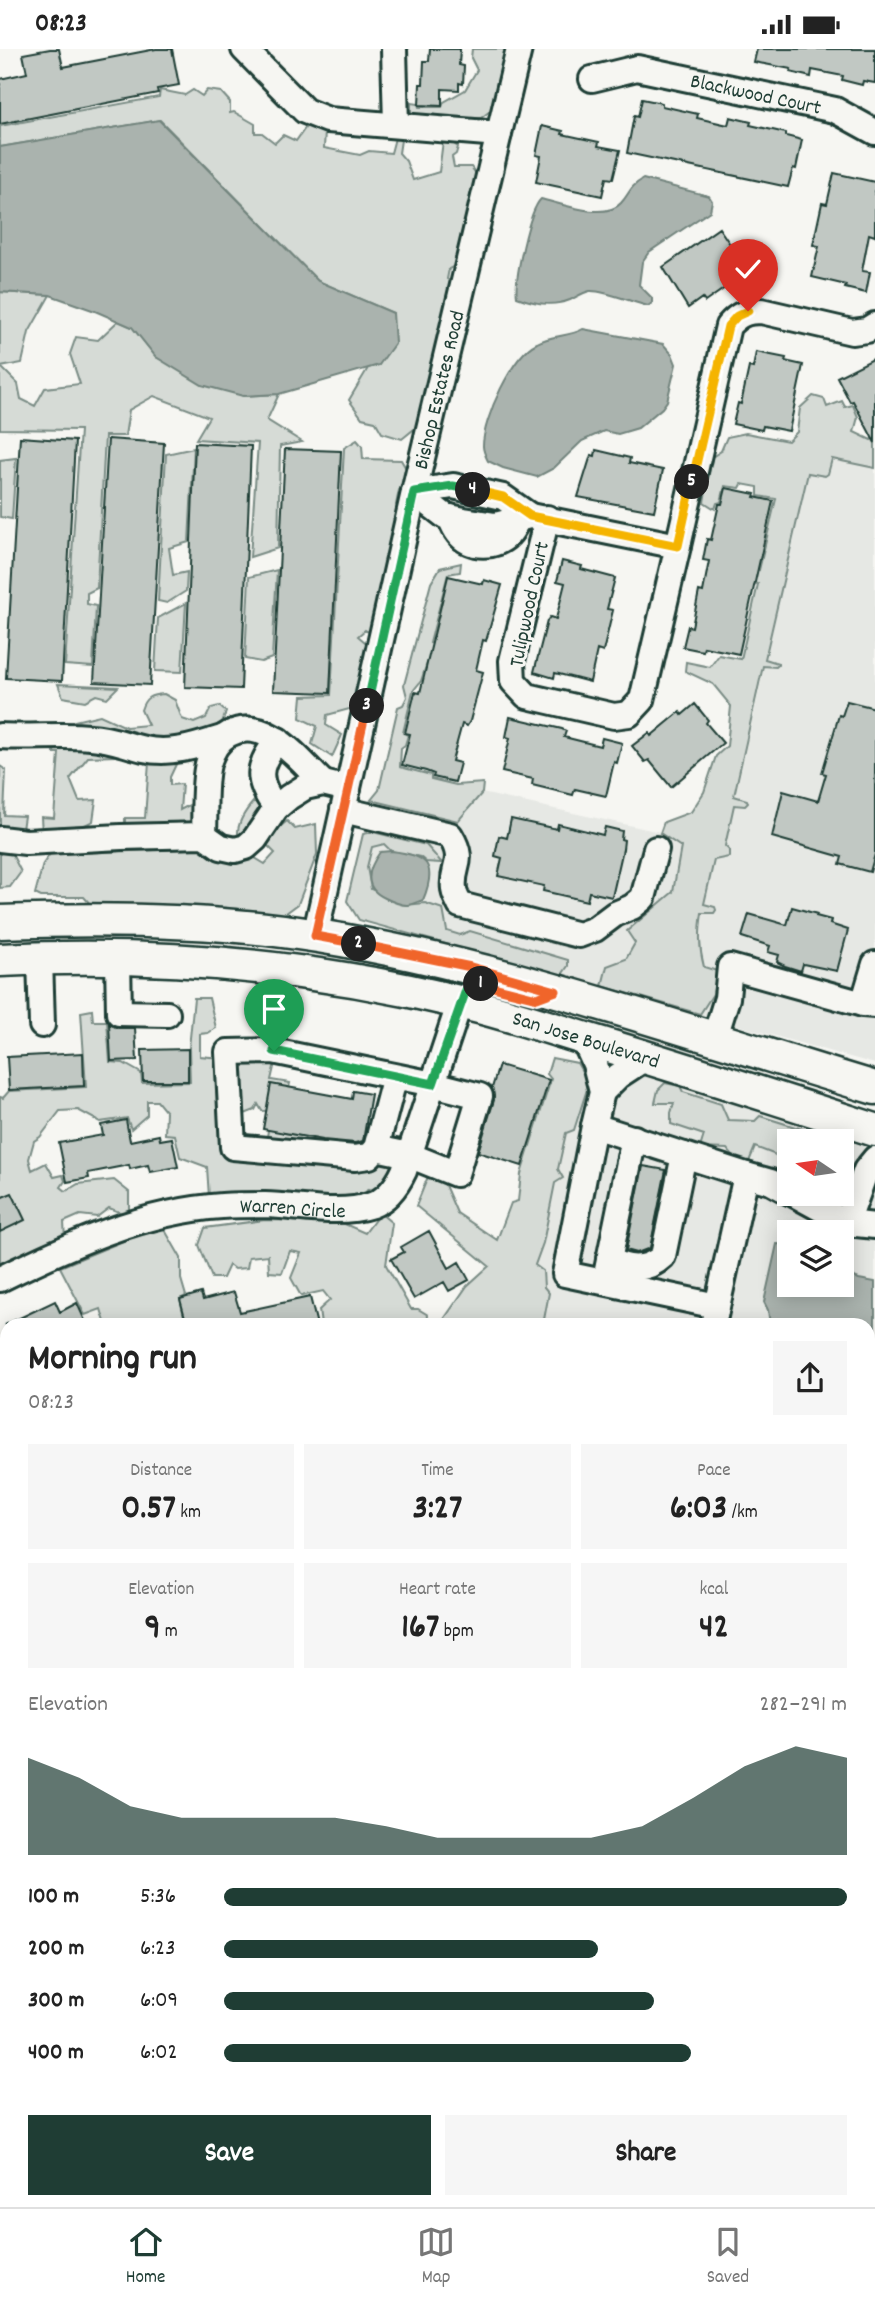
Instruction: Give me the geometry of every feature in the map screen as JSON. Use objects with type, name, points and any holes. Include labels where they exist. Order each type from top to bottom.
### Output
[{"type":"main road","name":"San Jose Boulevard","points":[[0,922],[121,920],[223,926],[315,936],[471,967],[875,1088]]},
{"type":"main road","points":[[118,959],[129,945],[296,955],[307,950],[315,936]]},
{"type":"main road","name":"San Jose Boulevard","points":[[0,960],[40,958],[173,961],[281,970],[356,981],[460,1002],[520,1018],[875,1130]]},
{"type":"main road","points":[[460,1002],[466,990],[476,983],[537,998],[556,991]]},
{"type":"main road","points":[[750,1090],[812,1093],[852,1103],[875,1104]]},
{"type":"street","points":[[244,49],[305,111],[328,121],[499,134]]},
{"type":"street","points":[[394,49],[396,125]]},
{"type":"street","name":"Bishop Estates Road","points":[[315,936],[414,492],[519,49]]},
{"type":"street","name":"Blackwood Court","points":[[592,79],[636,68],[835,110],[875,132]]},
{"type":"street","points":[[414,492],[453,486],[503,497],[532,517],[678,546],[728,326],[737,316],[748,311],[761,311],[852,332],[867,330],[875,325]]},
{"type":"street","points":[[414,492],[445,516],[495,525],[532,517]]},
{"type":"street","name":"Tulipwood Court","points":[[532,517],[512,661],[513,681],[527,696],[614,716],[629,714],[642,700],[678,546]]},
{"type":"street","points":[[0,736],[90,736],[163,752],[190,748],[235,731],[246,729],[264,732],[278,740],[323,783],[346,800],[450,835],[457,846],[459,859],[454,889],[460,905],[579,935],[595,929],[643,898],[656,849]]},
{"type":"street","points":[[204,835],[207,766],[222,738]]},
{"type":"street","points":[[276,808],[264,793],[260,777],[262,762],[278,740]]},
{"type":"street","points":[[0,839],[26,842],[204,835],[221,847],[235,850],[246,847],[255,839],[276,808],[305,787],[323,783]]},
{"type":"street","points":[[40,958],[42,1025]]},
{"type":"street","points":[[118,959],[119,1013],[167,1014]]},
{"type":"street","points":[[714,1040],[727,998],[730,967],[869,1005],[875,964]]},
{"type":"street","name":"Warren Circle","points":[[0,1279],[99,1235],[154,1218],[220,1206],[265,1205],[333,1210],[371,1205],[383,1199],[396,1186],[409,1155],[460,1002]]},
{"type":"street","points":[[583,1038],[595,1064],[602,1092],[565,1274],[607,1271],[621,1267],[636,1268],[654,1264],[663,1256],[684,1155]]},
{"type":"street","points":[[376,1148],[409,1155],[456,1174],[480,1096],[433,1084],[395,1076],[274,1051],[228,1052],[233,1147],[355,1159],[369,1156],[376,1148],[395,1076]]},
{"type":"street","points":[[602,1092],[618,1076],[647,1057]]},
{"type":"street","points":[[594,1126],[777,1185]]},
{"type":"street","points":[[607,1271],[634,1138]]},
{"type":"street","points":[[848,1220],[866,1170],[875,1159]]},
{"type":"street","points":[[607,1271],[715,1315],[746,1175]]},
{"type":"street","points":[[815,1206],[841,1220]]},
{"type":"street","points":[[854,1223],[874,1223]]},
{"type":"shaded area","points":[[472,49],[508,49],[494,108],[481,118],[411,118],[411,103],[418,104],[419,107],[442,107],[444,102],[465,90],[477,70],[471,58]]},
{"type":"shaded area","points":[[160,90],[185,95],[193,90],[202,96],[207,90],[221,92],[230,102],[230,113],[234,112],[255,124],[255,133],[262,133],[275,143],[283,135],[296,141],[308,124],[325,131],[324,148],[360,155],[369,151],[391,153],[395,138],[401,140],[399,153],[406,161],[413,180],[439,172],[443,141],[450,141],[458,147],[452,157],[454,167],[471,167],[480,179],[458,264],[449,269],[447,279],[455,284],[421,433],[413,430],[402,439],[382,433],[375,421],[362,418],[349,400],[368,368],[379,365],[393,313],[318,281],[160,120],[0,147],[0,126],[159,97]]},
{"type":"shaded area","points":[[159,120],[318,281],[393,313],[395,343],[379,365],[279,394],[243,396],[202,385],[156,357],[132,327],[95,311],[50,295],[0,292],[0,147]]},
{"type":"shaded area","points":[[643,179],[709,196],[712,201],[710,211],[649,252],[642,262],[639,285],[652,298],[652,303],[648,306],[596,291],[550,304],[517,297],[523,246],[536,206],[541,199],[582,210],[605,211],[621,203],[632,187]]},
{"type":"shaded area","points":[[0,292],[50,295],[29,332],[22,363],[1,367],[18,384],[21,399],[35,406],[45,388],[80,384],[70,354],[76,337],[98,340],[118,321],[132,327],[156,357],[243,396],[279,394],[267,420],[302,442],[280,446],[278,548],[250,557],[258,443],[196,439],[209,417],[154,396],[129,410],[125,436],[105,436],[97,588],[87,593],[87,604],[96,606],[93,667],[65,665],[80,430],[0,429]]},
{"type":"shaded area","points":[[583,329],[663,344],[676,364],[667,401],[662,408],[638,428],[618,434],[604,431],[582,441],[554,468],[537,477],[488,461],[483,446],[488,420],[501,389],[518,360],[537,343]]},
{"type":"shaded area","points":[[813,396],[824,399],[827,407],[842,401],[845,407],[853,405],[858,417],[854,432],[871,440],[875,436],[875,468],[832,459],[825,476],[808,473],[765,659],[778,665],[763,666],[734,796],[747,800],[748,803],[745,806],[734,805],[725,846],[729,850],[729,857],[714,860],[704,904],[715,907],[716,910],[714,913],[702,913],[700,940],[704,967],[717,971],[713,994],[700,1014],[602,986],[607,966],[626,959],[635,943],[627,931],[673,892],[681,847],[660,833],[664,822],[691,812],[704,792],[716,756],[727,746],[731,706],[713,684],[685,671],[686,662],[710,667],[719,655],[741,659],[758,584],[745,582],[736,565],[759,570],[776,499],[758,496],[758,487],[742,484],[740,488],[725,486],[721,502],[717,503],[715,509],[704,502],[712,457],[721,451],[727,437],[746,433],[788,441],[797,432],[800,408]]},
{"type":"shaded area","points":[[357,440],[362,446],[363,459],[401,460],[410,475],[409,483],[399,490],[396,505],[401,510],[372,634],[365,630],[358,636],[371,647],[357,707],[327,715],[326,725],[342,735],[332,757],[312,744],[317,726],[300,718],[302,696],[331,695],[344,448]]},
{"type":"shaded area","points":[[194,448],[189,542],[169,548],[173,575],[187,572],[186,591],[167,603],[158,601],[166,454]]},
{"type":"shaded area","points":[[16,458],[12,519],[0,517],[0,460]]},
{"type":"shaded area","points":[[832,459],[875,468],[875,1064],[359,920],[347,901],[371,800],[457,821],[482,793],[724,846],[808,472],[825,476]]},
{"type":"shaded area","points":[[461,563],[460,572],[448,574],[430,643],[447,648],[441,663],[428,660],[421,681],[413,691],[403,733],[408,735],[401,748],[400,767],[456,785],[483,783],[482,793],[458,821],[371,800],[379,790],[398,707],[403,705],[407,697],[404,685],[431,583],[440,568]]},
{"type":"shaded area","points":[[277,570],[272,658],[261,662],[245,659],[249,577]]},
{"type":"shaded area","points":[[186,603],[182,672],[155,671],[158,618]]},
{"type":"shaded area","points":[[58,684],[118,687],[107,698],[96,695],[85,701],[63,697]]},
{"type":"shaded area","points":[[164,694],[175,700],[182,719],[194,723],[206,718],[211,708],[219,706],[226,712],[219,730],[182,745],[69,733],[74,721],[100,715],[126,727],[148,725],[141,710],[144,702],[152,696]]},
{"type":"shaded area","points":[[55,743],[113,744],[115,756],[88,757],[70,779],[79,801],[96,800],[93,821],[75,830],[42,833],[41,817],[54,818],[59,753],[54,753]]},
{"type":"shaded area","points":[[178,760],[170,777],[170,785],[182,784],[180,810],[193,803],[190,829],[125,828],[125,818],[145,818],[149,762]]},
{"type":"shaded area","points":[[0,766],[6,770],[4,815],[24,816],[21,836],[0,833]]},
{"type":"shaded area","points":[[254,801],[259,805],[260,823],[250,831],[238,835],[245,812]]},
{"type":"shaded area","points":[[287,821],[295,829],[316,824],[317,854],[298,904],[282,916],[195,906],[92,906],[84,897],[41,897],[35,894],[43,864],[50,854],[211,848],[250,855],[265,864],[275,853],[263,841]]},
{"type":"shaded area","points":[[373,832],[426,845],[442,863],[426,862],[420,857],[391,851],[384,844],[372,847],[367,867],[371,889],[406,905],[425,903],[443,909],[447,931],[460,935],[470,931],[568,960],[568,966],[561,976],[359,920],[347,901],[363,834]]},
{"type":"shaded area","points":[[0,851],[11,852],[21,872],[10,887],[0,888]]},
{"type":"shaded area","points":[[380,852],[413,855],[426,863],[429,878],[423,900],[409,905],[401,904],[385,898],[373,889],[369,878],[372,865]]},
{"type":"shaded area","points":[[194,998],[209,998],[216,1028],[200,1034],[200,1056],[275,1063],[271,1080],[290,1083],[283,1110],[262,1111],[258,1104],[255,1110],[242,1115],[237,1138],[255,1146],[267,1137],[269,1124],[283,1126],[283,1133],[308,1137],[318,1131],[368,1140],[396,1165],[376,1191],[368,1189],[361,1199],[342,1203],[280,1192],[209,1197],[207,1167],[180,1157],[175,1135],[165,1134],[166,1112],[157,1101],[147,1101],[147,1115],[131,1129],[127,1118],[100,1122],[78,1110],[60,1111],[34,1141],[29,1159],[32,1170],[46,1163],[54,1177],[63,1175],[65,1181],[61,1187],[66,1191],[78,1184],[114,1180],[129,1192],[129,1209],[124,1214],[109,1208],[97,1217],[80,1215],[64,1222],[65,1240],[0,1271],[0,1097],[3,1098],[9,1091],[86,1087],[81,1012],[92,1010],[93,1021],[107,1021],[110,1062],[123,1063],[141,1073],[142,1083],[190,1082],[189,1048]]},
{"type":"shaded area","points":[[552,1058],[577,1063],[589,1083],[574,1130],[566,1133],[558,1169],[563,1178],[555,1183],[543,1243],[535,1265],[543,1271],[544,1287],[549,1293],[544,1318],[445,1318],[467,1286],[489,1266],[416,1206],[429,1174],[444,1178],[457,1213],[497,1240],[511,1203],[518,1201],[521,1174],[551,1079],[547,1074]]},
{"type":"shaded area","points":[[601,1059],[812,1129],[777,1129],[777,1206],[854,1206],[854,1143],[875,1150],[875,1318],[544,1318],[548,1301],[526,1282],[577,1063]]},
{"type":"shaded area","points":[[665,1083],[680,1086],[683,1092],[721,1104],[728,1120],[755,1121],[760,1116],[802,1129],[777,1129],[777,1155],[755,1147],[748,1164],[737,1161],[727,1149],[700,1148],[704,1135],[671,1124],[674,1103],[655,1103],[658,1090]]},
{"type":"shaded area","points":[[380,1213],[392,1223],[386,1265],[411,1309],[418,1309],[428,1315],[428,1318],[320,1318],[319,1310],[330,1300],[323,1291],[301,1296],[291,1278],[301,1253],[290,1251],[282,1273],[269,1272],[268,1255],[249,1257],[247,1268],[234,1269],[229,1265],[223,1278],[212,1278],[199,1245],[205,1228],[265,1220],[338,1221],[365,1233]]},
{"type":"shaded area","points":[[162,1225],[181,1258],[181,1279],[186,1296],[180,1299],[184,1318],[104,1318],[101,1309],[85,1315],[60,1267]]},
{"type":"shaded area","points":[[777,1244],[777,1297],[854,1297],[854,1277],[875,1282],[875,1318],[769,1318],[764,1302]]},
{"type":"building","points":[[59,49],[63,67],[156,49],[172,49],[179,85],[157,89],[158,93],[0,124],[0,79],[27,73],[23,54]]},
{"type":"building","points":[[430,49],[460,49],[459,65],[464,66],[463,84],[459,83],[459,90],[442,89],[442,106],[419,105],[424,61],[429,61]]},
{"type":"building","points":[[757,49],[875,49],[875,83],[863,81],[862,85],[842,80],[843,76],[812,70],[811,77],[790,72],[791,69],[754,62]]},
{"type":"building","points":[[642,99],[698,114],[697,118],[728,125],[730,117],[751,122],[750,125],[786,133],[786,136],[802,140],[796,169],[793,168],[788,187],[627,153],[634,116],[638,117]]},
{"type":"building","points":[[542,126],[563,131],[562,134],[599,142],[598,146],[620,150],[613,179],[606,178],[602,196],[536,182],[541,156],[536,155]]},
{"type":"building","points":[[834,173],[875,182],[875,236],[869,234],[862,271],[870,272],[866,293],[812,277],[819,246],[813,245],[822,203],[827,204]]},
{"type":"building","points":[[719,228],[734,250],[738,248],[754,271],[705,302],[702,298],[688,308],[663,267]]},
{"type":"building","points":[[756,352],[786,358],[785,361],[803,365],[789,431],[763,426],[762,430],[733,424],[738,403],[741,404],[749,367],[753,368]]},
{"type":"building","points":[[875,358],[875,443],[837,377]]},
{"type":"building","points":[[20,437],[75,441],[62,681],[6,678]]},
{"type":"building","points":[[108,439],[164,443],[150,685],[94,682]]},
{"type":"building","points":[[195,443],[251,446],[241,689],[185,687]]},
{"type":"building","points":[[285,449],[341,451],[330,693],[273,691]]},
{"type":"building","points":[[596,450],[630,458],[629,463],[663,470],[654,511],[578,497],[591,455],[595,456]]},
{"type":"building","points":[[726,488],[773,501],[739,654],[704,647],[703,651],[683,647],[688,626],[692,627],[699,591],[703,592],[709,561],[703,560],[707,539],[711,540],[719,504],[722,504]]},
{"type":"building","points":[[562,561],[615,578],[607,609],[613,610],[603,652],[597,650],[590,682],[555,673],[554,678],[534,672],[547,621],[550,617],[556,619],[565,583],[557,581]]},
{"type":"building","points":[[448,576],[483,584],[484,580],[502,585],[486,641],[483,640],[476,670],[483,672],[470,721],[467,726],[462,724],[452,761],[460,763],[455,782],[402,765],[410,734],[405,733],[415,692],[420,693]]},
{"type":"building","points":[[847,701],[875,708],[875,854],[870,872],[840,864],[842,857],[772,837],[783,791],[818,801],[826,774],[822,773],[839,715],[842,716]]},
{"type":"building","points":[[695,704],[708,720],[706,723],[723,743],[671,787],[649,760],[645,762],[632,746],[649,733],[651,736],[680,712],[682,715]]},
{"type":"building","points":[[510,717],[562,729],[566,731],[564,737],[600,746],[602,738],[622,743],[617,763],[614,762],[606,796],[575,789],[573,795],[532,785],[533,779],[502,772],[510,738],[506,737]]},
{"type":"building","points":[[511,819],[557,829],[558,824],[603,835],[605,827],[622,831],[623,849],[612,897],[589,892],[587,901],[543,891],[544,886],[498,876],[502,858],[495,856],[499,836],[507,838]]},
{"type":"building","points":[[792,907],[817,914],[816,916],[831,920],[830,924],[848,930],[837,971],[803,964],[801,971],[785,966],[777,962],[779,955],[768,952],[770,946],[742,937],[749,914],[787,925]]},
{"type":"building","points":[[109,1024],[118,1028],[135,1028],[137,1060],[111,1061]]},
{"type":"building","points":[[188,1049],[188,1081],[143,1081],[142,1050]]},
{"type":"building","points":[[83,1053],[84,1086],[9,1090],[7,1057]]},
{"type":"building","points":[[499,1065],[549,1080],[522,1166],[478,1152],[494,1100],[492,1088]]},
{"type":"building","points":[[271,1084],[352,1099],[353,1091],[371,1094],[363,1141],[355,1143],[323,1140],[263,1129]]},
{"type":"building","points":[[126,1120],[130,1141],[159,1135],[160,1140],[172,1138],[178,1167],[150,1172],[148,1165],[130,1169],[129,1165],[88,1173],[89,1178],[67,1182],[59,1143],[103,1135],[101,1125]]},
{"type":"building","points":[[643,1166],[666,1170],[650,1248],[637,1253],[626,1250]]},
{"type":"building","points":[[12,1193],[25,1220],[0,1232],[0,1198]]},
{"type":"building","points":[[429,1231],[449,1268],[459,1262],[469,1280],[449,1291],[444,1282],[414,1299],[391,1259],[404,1252],[401,1247]]},
{"type":"building","points":[[234,1292],[240,1312],[310,1297],[315,1318],[185,1318],[180,1299],[201,1293],[203,1300]]},
{"type":"building","points":[[55,1301],[60,1312],[77,1303],[84,1318],[20,1318]]},
{"type":"route","points":[[274,1051],[433,1084],[466,990],[476,983],[537,998],[556,991],[471,967],[315,936],[414,492],[453,486],[503,497],[530,516],[678,546],[723,342],[728,326],[737,316],[748,311]]}]
